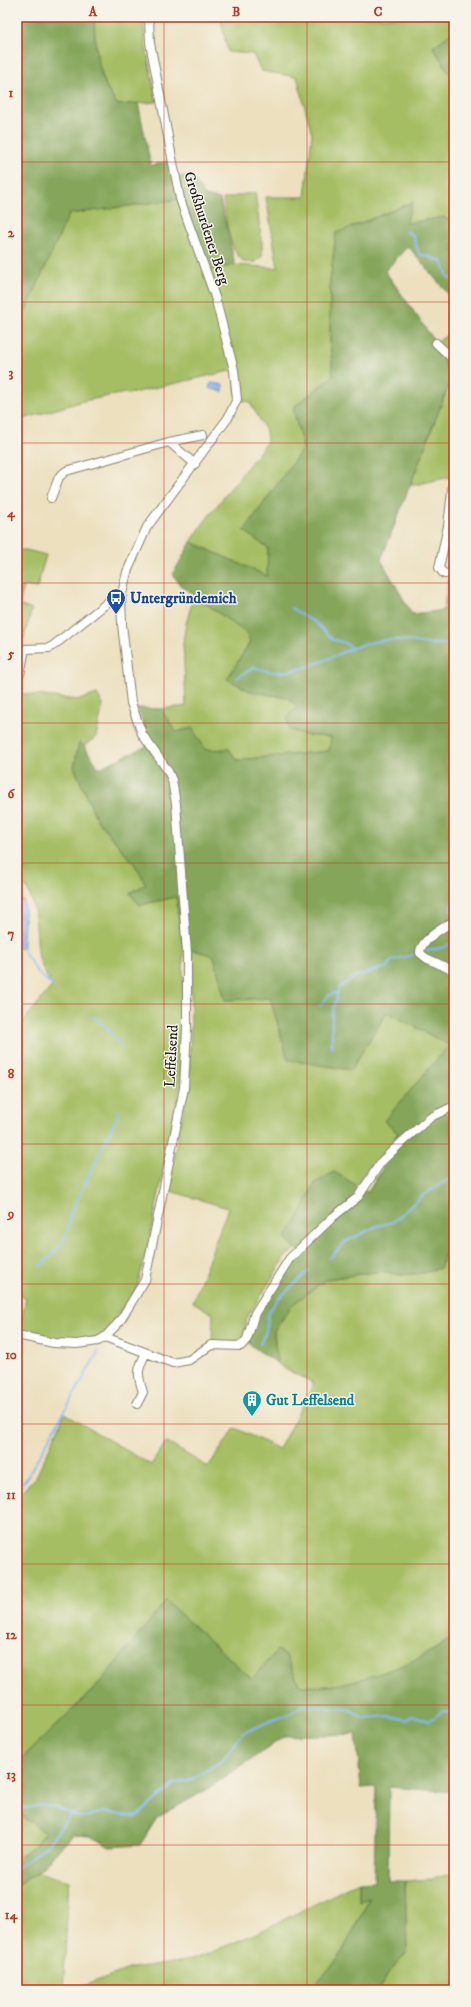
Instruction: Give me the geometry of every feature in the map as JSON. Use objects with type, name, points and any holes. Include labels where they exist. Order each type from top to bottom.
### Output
[{"type":"street","name":"Großhurdener Berg","points":[[149,17],[150,44],[180,199],[223,323],[234,370],[237,399],[228,418],[195,464]]},
{"type":"street","points":[[436,343],[454,360]]},
{"type":"street","points":[[51,498],[59,477],[66,470],[169,442],[202,435]]},
{"type":"street","points":[[20,674],[25,649],[49,648],[112,599],[121,598],[127,572],[147,527],[195,464],[169,442]]},
{"type":"street","points":[[454,474],[448,526],[439,568],[444,574],[454,573]]},
{"type":"street","name":"Leffelsend","points":[[105,1337],[126,1312],[145,1280],[184,1088],[187,1027],[186,927],[175,792],[172,780],[142,734],[131,703],[122,624],[121,598]]},
{"type":"street","points":[[454,922],[425,942],[419,950],[420,953],[426,958],[454,971]]},
{"type":"street","points":[[17,1336],[54,1343],[77,1344],[98,1340],[105,1337],[173,1363],[190,1360],[211,1346],[238,1347],[245,1343],[255,1313],[290,1258],[333,1217],[358,1197],[381,1162],[402,1140],[431,1117],[454,1106]]},
{"type":"street","points":[[137,1404],[143,1392],[138,1375],[138,1368],[146,1353]]},
{"type":"green space","points":[[17,17],[94,17],[95,40],[99,64],[111,96],[118,105],[138,103],[151,166],[171,160],[176,178],[191,175],[205,196],[220,199],[235,265],[206,271],[180,199],[69,214],[17,331]]},
{"type":"green space","points":[[94,17],[143,17],[145,43],[157,102],[118,105],[111,96],[99,64],[95,40]]},
{"type":"green space","points":[[220,17],[446,17],[454,25],[454,31],[433,47],[454,81],[454,223],[444,217],[406,224],[412,202],[336,234],[330,282],[330,342],[333,376],[293,408],[303,448],[244,531],[268,548],[267,576],[191,542],[205,521],[267,442],[266,431],[250,402],[237,399],[234,370],[128,394],[125,393],[83,401],[17,421],[17,331],[68,214],[180,199],[206,271],[235,265],[278,268],[266,197],[305,197],[312,134],[297,77],[261,71],[253,54],[228,52]]},
{"type":"green space","points":[[454,31],[454,81],[433,47]]},
{"type":"green space","points":[[255,192],[262,244],[262,256],[256,262],[244,262],[238,256],[231,241],[223,199]]},
{"type":"green space","points":[[413,202],[406,223],[444,217],[454,223],[454,301],[408,246],[385,271],[436,343],[451,379],[381,560],[412,614],[454,609],[454,1249],[445,1254],[440,1268],[424,1273],[401,1275],[381,1271],[327,1279],[293,1304],[274,1331],[277,1363],[249,1344],[256,1320],[266,1299],[293,1259],[301,1253],[285,1238],[297,1221],[315,1183],[334,1172],[368,1192],[385,1164],[398,1133],[384,1121],[449,1045],[387,1012],[351,1070],[288,1060],[270,998],[225,1000],[214,956],[183,947],[176,897],[140,905],[130,893],[146,884],[135,865],[97,820],[74,767],[79,742],[84,746],[99,768],[151,744],[137,708],[161,709],[176,732],[192,728],[206,750],[229,749],[237,760],[329,751],[331,737],[304,735],[288,729],[288,716],[297,707],[289,698],[250,691],[227,679],[250,642],[246,633],[180,585],[173,574],[191,542],[267,576],[268,548],[244,531],[303,448],[293,408],[333,376],[330,342],[330,282],[336,233]]},
{"type":"green space","points":[[454,330],[454,476],[410,486],[451,379],[436,343]]},
{"type":"green space","points":[[17,550],[26,550],[46,555],[37,588],[24,586],[19,605],[32,610],[23,640],[17,640]]},
{"type":"green space","points":[[454,573],[454,609],[443,610],[450,574]]},
{"type":"green space","points":[[194,595],[246,633],[250,642],[228,679],[250,691],[289,698],[297,707],[304,735],[332,737],[329,751],[237,760],[229,749],[206,750],[176,733],[161,709],[186,706],[183,643],[186,624]]},
{"type":"green space","points":[[17,693],[79,700],[97,694],[103,705],[96,737],[84,746],[79,743],[74,767],[97,820],[135,865],[146,884],[130,894],[140,905],[176,897],[183,947],[183,1027],[180,1088],[148,1247],[136,1290],[104,1333],[96,1338],[55,1339],[18,1333],[26,1299],[17,1294],[17,1029],[52,986],[39,958],[33,904],[24,885],[17,880]]},
{"type":"green space","points":[[191,949],[214,956],[225,1000],[270,998],[351,1070],[387,1011],[449,1045],[385,1121],[398,1133],[361,1188],[315,1183],[297,1221],[286,1238],[296,1248],[285,1257],[247,1318],[244,1335],[239,1340],[234,1342],[212,1341],[213,1314],[193,1302],[228,1208],[167,1190],[188,1088],[191,1026]]},
{"type":"green space","points":[[454,1249],[454,1635],[428,1653],[412,1661],[359,1680],[327,1686],[299,1686],[286,1656],[278,1650],[252,1680],[96,1687],[17,1763],[17,1497],[37,1475],[65,1414],[151,1465],[166,1442],[208,1467],[235,1428],[279,1449],[314,1383],[287,1370],[277,1363],[274,1331],[293,1304],[327,1279],[381,1271],[401,1275],[424,1273],[439,1268],[445,1254]]},
{"type":"green space","points":[[166,1601],[252,1679],[277,1650],[286,1656],[300,1686],[327,1686],[376,1675],[428,1653],[454,1635],[454,1792],[389,1787],[388,1881],[405,1881],[407,1952],[389,1973],[378,1990],[310,1990],[339,1958],[370,1898],[359,1901],[359,1882],[374,1881],[376,1787],[361,1788],[356,1734],[285,1736],[206,1790],[157,1818],[140,1845],[110,1847],[90,1836],[73,1835],[38,1872],[17,1885],[17,1857],[32,1848],[46,1833],[17,1812],[17,1763],[96,1687]]},
{"type":"green space","points":[[17,1812],[46,1833],[32,1848],[17,1857]]},
{"type":"green space","points":[[38,1872],[69,1881],[63,1990],[17,1990],[17,1885]]},
{"type":"green space","points":[[454,1873],[454,1990],[378,1990],[389,1973],[407,1952],[405,1881],[432,1879]]},
{"type":"green space","points":[[359,1882],[359,1901],[370,1898],[339,1958],[310,1990],[72,1990],[126,1970],[192,1960],[257,1933]]},
{"type":"water","points":[[211,383],[223,385],[223,392],[209,388]]},
{"type":"water","points":[[17,899],[24,901],[25,913],[23,949],[17,948]]},
{"type":"waterway","points":[[17,189],[20,198],[17,202]]},
{"type":"waterway","points":[[407,232],[413,235],[419,254],[442,261],[448,277],[454,281]]},
{"type":"waterway","points":[[291,608],[317,624],[333,640],[343,642],[352,648]]},
{"type":"waterway","points":[[237,678],[254,667],[275,672],[304,668],[358,646],[372,642],[404,640],[437,644],[454,641]]},
{"type":"waterway","points":[[454,859],[451,875],[454,884]]},
{"type":"waterway","points":[[454,899],[451,910],[454,915]]},
{"type":"waterway","points":[[427,951],[445,947],[454,941]]},
{"type":"waterway","points":[[22,948],[37,972],[53,986]]},
{"type":"waterway","points":[[332,1047],[332,1014],[339,988],[354,977],[387,967],[392,960],[413,955]]},
{"type":"waterway","points":[[320,1006],[328,996],[338,992]]},
{"type":"waterway","points":[[93,1016],[106,1027],[122,1047]]},
{"type":"waterway","points":[[40,1267],[58,1248],[65,1238],[71,1212],[120,1111]]},
{"type":"waterway","points":[[330,1258],[345,1242],[377,1226],[393,1222],[422,1196],[454,1176]]},
{"type":"waterway","points":[[260,1344],[266,1331],[269,1311],[279,1298],[309,1271]]},
{"type":"waterway","points":[[17,1489],[27,1478],[98,1352]]},
{"type":"waterway","points":[[17,1805],[26,1808],[42,1805],[55,1807],[81,1818],[103,1812],[136,1817],[174,1784],[191,1780],[223,1760],[243,1733],[288,1715],[301,1706],[349,1709],[364,1718],[390,1716],[407,1720],[412,1715],[429,1721],[443,1711],[454,1713]]},
{"type":"waterway","points":[[17,1868],[48,1844],[71,1814]]},
{"type":"place","name":"Untergründemich","points":[[116,615]]},
{"type":"place","name":"Gut Leffelsend","points":[[252,1417]]}]
